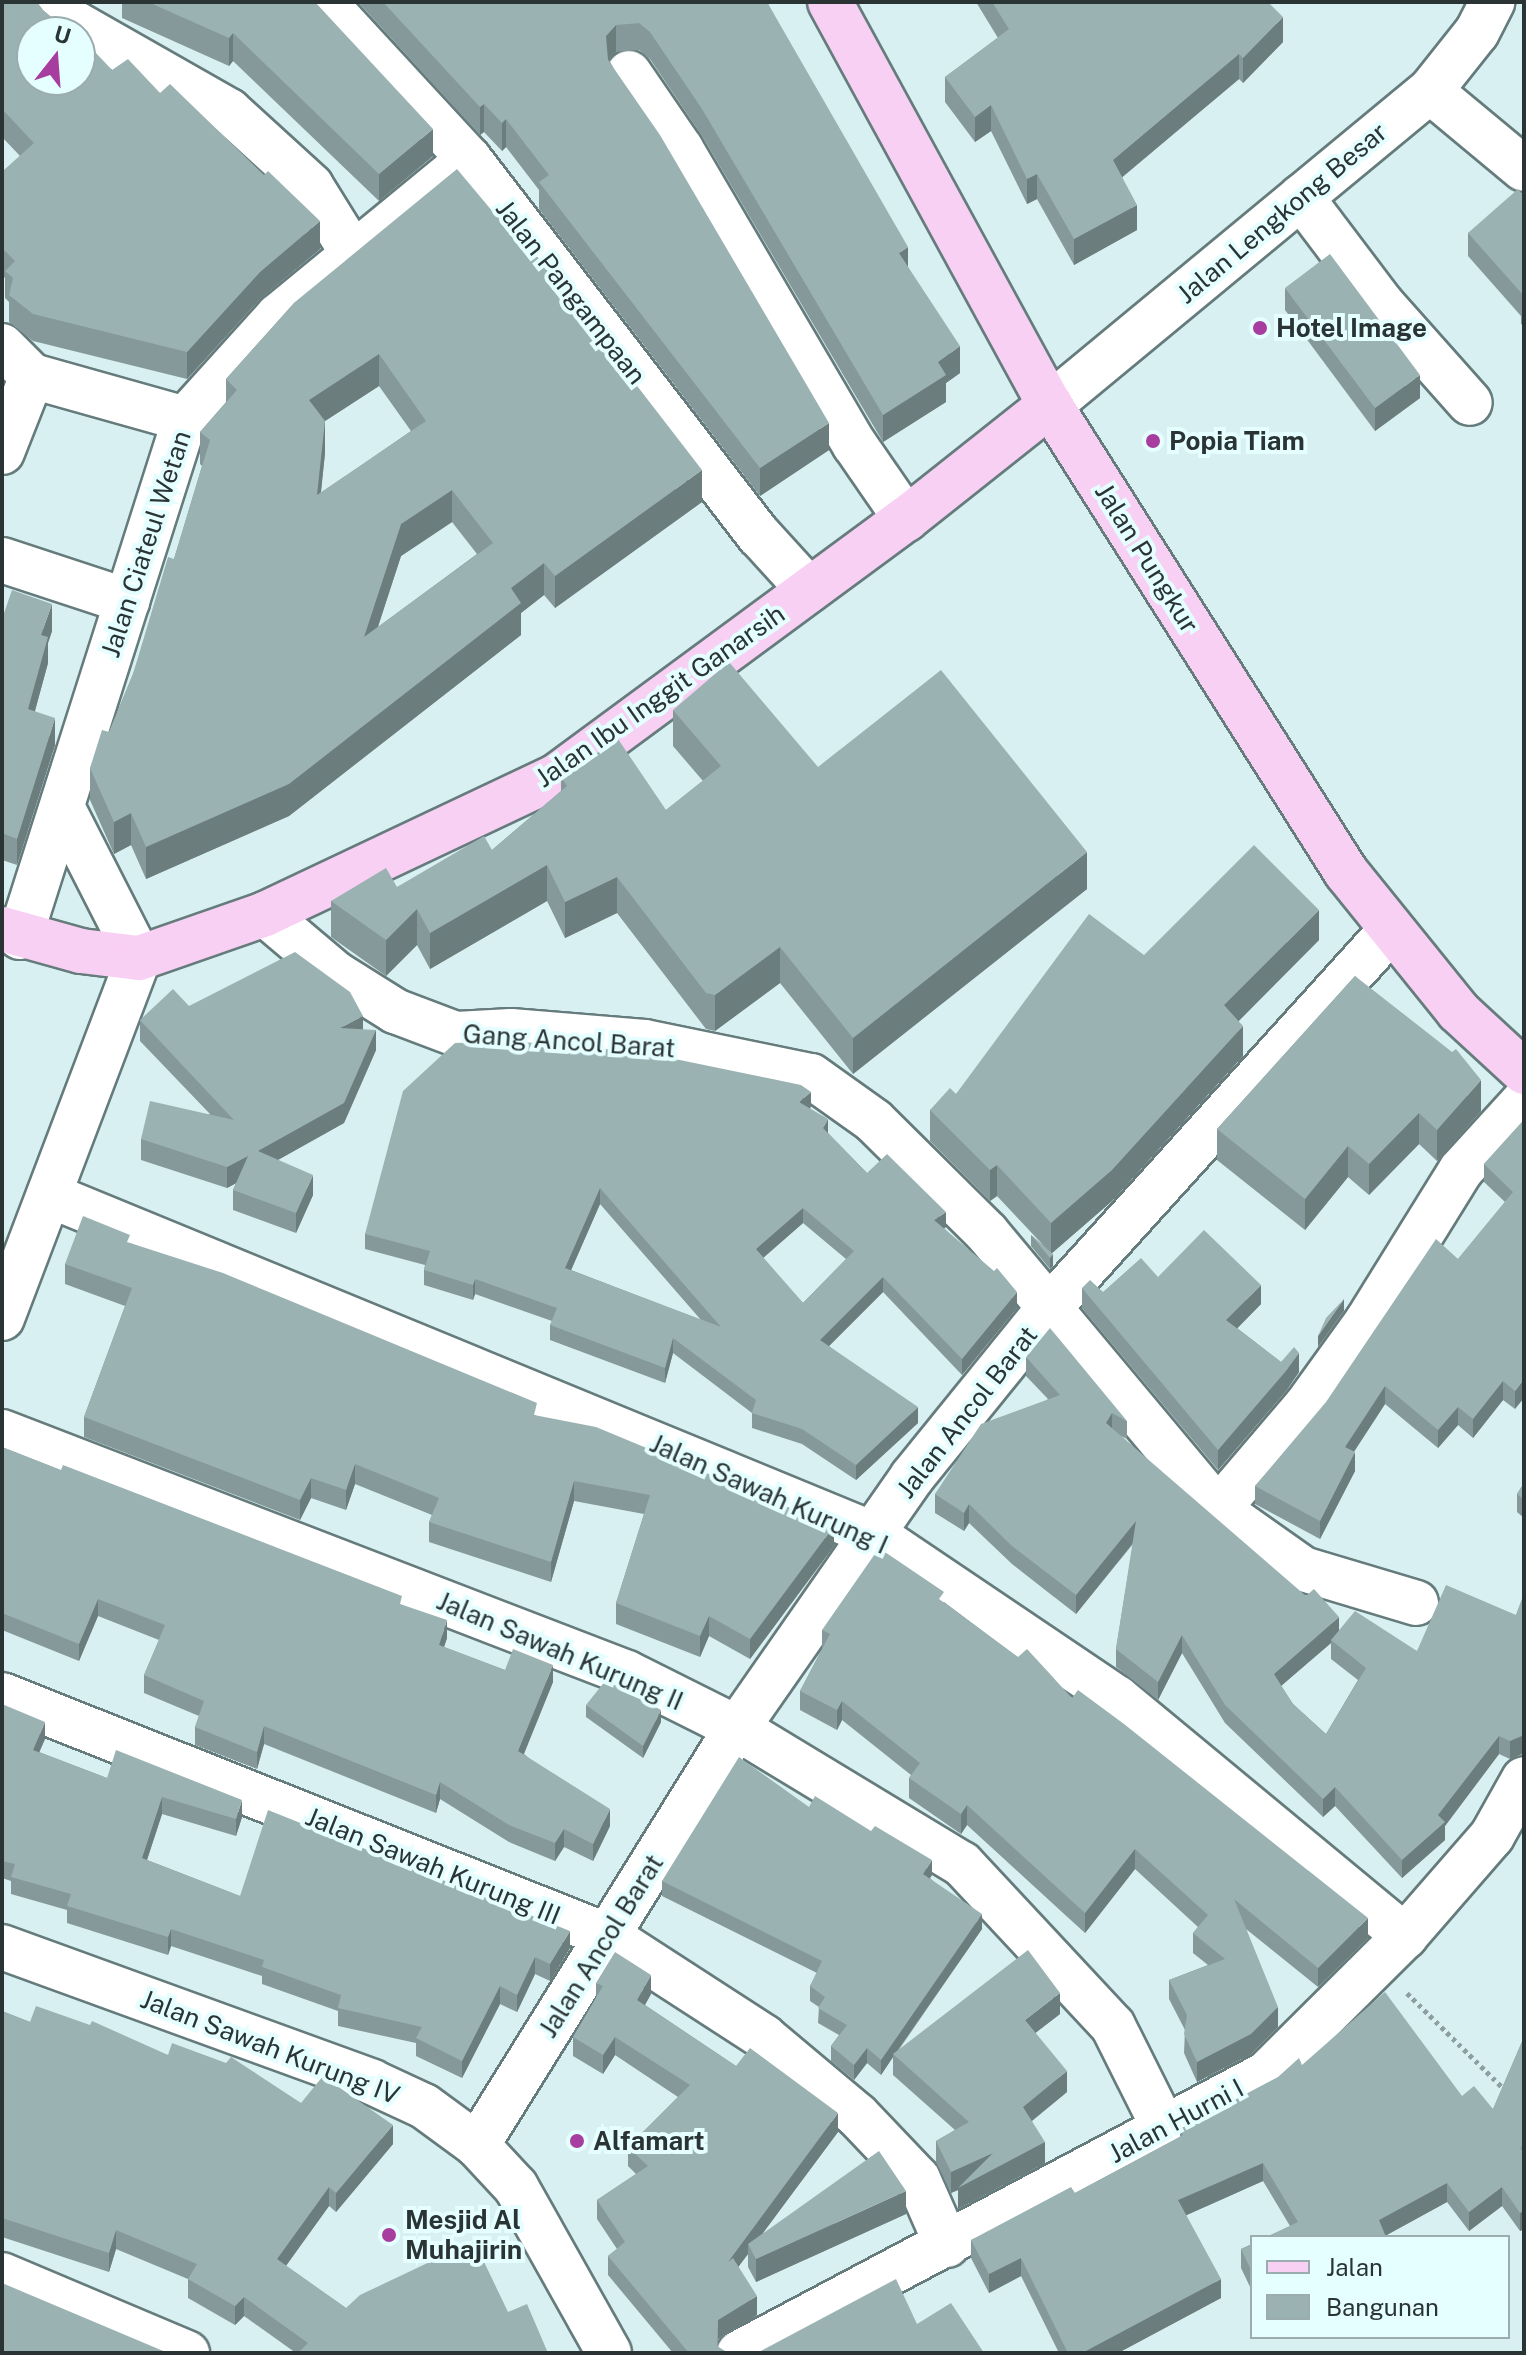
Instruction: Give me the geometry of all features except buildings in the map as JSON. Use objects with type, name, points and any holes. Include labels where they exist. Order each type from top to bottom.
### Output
[{"type":"main road","name":"Jalan Pungkur","points":[[830,2],[1050,405],[1346,872],[1458,1011],[1524,1072]]},
{"type":"main road","name":"Jalan Ibu Inggit Ganarsih","points":[[11,933],[139,958],[265,914],[557,776],[906,519],[1050,405]]},
{"type":"street","name":"Jalan Pangampaan","points":[[324,2],[469,159],[759,535],[809,590]]},
{"type":"street","name":"Jalan Lengkong Besar","points":[[1050,405],[1430,91],[1477,32],[1492,2]]},
{"type":"street","points":[[69,7],[229,111],[311,186],[352,252]]},
{"type":"street","points":[[629,73],[681,149],[855,445],[906,519]]},
{"type":"street","points":[[1430,91],[1524,169]]},
{"type":"street","name":"Jalan Ciateul Wetan","points":[[11,933],[63,809],[185,419],[278,316],[352,252],[469,159]]},
{"type":"street","points":[[1301,197],[1382,304],[1470,403]]},
{"type":"street","points":[[2,452],[17,361],[185,419]]},
{"type":"street","points":[[2,560],[127,601]]},
{"type":"street","points":[[2,1318],[139,958],[63,809]]},
{"type":"street","name":"Gang Ancol Barat","points":[[265,914],[336,974],[395,1011],[456,1034],[511,1031],[645,1042],[811,1076],[874,1121],[976,1222],[1047,1310],[1218,1509],[1303,1569],[1416,1603]]},
{"type":"street","name":"Jalan Ancol Barat","points":[[477,2145],[737,1728],[875,1535],[912,1477],[1047,1310],[1391,930]]},
{"type":"street","points":[[1218,1509],[1306,1406],[1368,1320],[1461,1170],[1524,1101]]},
{"type":"street","name":"Jalan Sawah Kurung I","points":[[49,1195],[875,1535],[1117,1698],[1391,1950]]},
{"type":"street","name":"Jalan Sawah Kurung II","points":[[2,1432],[627,1673],[737,1728],[962,1864],[1113,2026],[1164,2128]]},
{"type":"street","name":"Jalan Sawah Kurung III","points":[[2,1695],[608,1936],[764,2037],[857,2115],[918,2179],[947,2245]]},
{"type":"street","name":"Jalan Hurni I","points":[[739,2353],[1266,2074],[1391,1950],[1492,1836],[1524,1779]]},
{"type":"street","name":"Jalan Sawah Kurung IV","points":[[2,1947],[372,2082],[424,2106],[477,2145],[516,2187],[609,2353]]},
{"type":"street","points":[[2,2275],[187,2353]]},
{"type":"path","points":[[1391,1950],[1509,2094]]},
{"type":"place","name":"Hotel Image","points":[[1260,328]]},
{"type":"place","name":"Popia Tiam","points":[[1153,441]]},
{"type":"place","name":"Alfamart","points":[[577,2141]]},
{"type":"place","name":"Mesjid Al Muhajirin","points":[[389,2235]]}]
